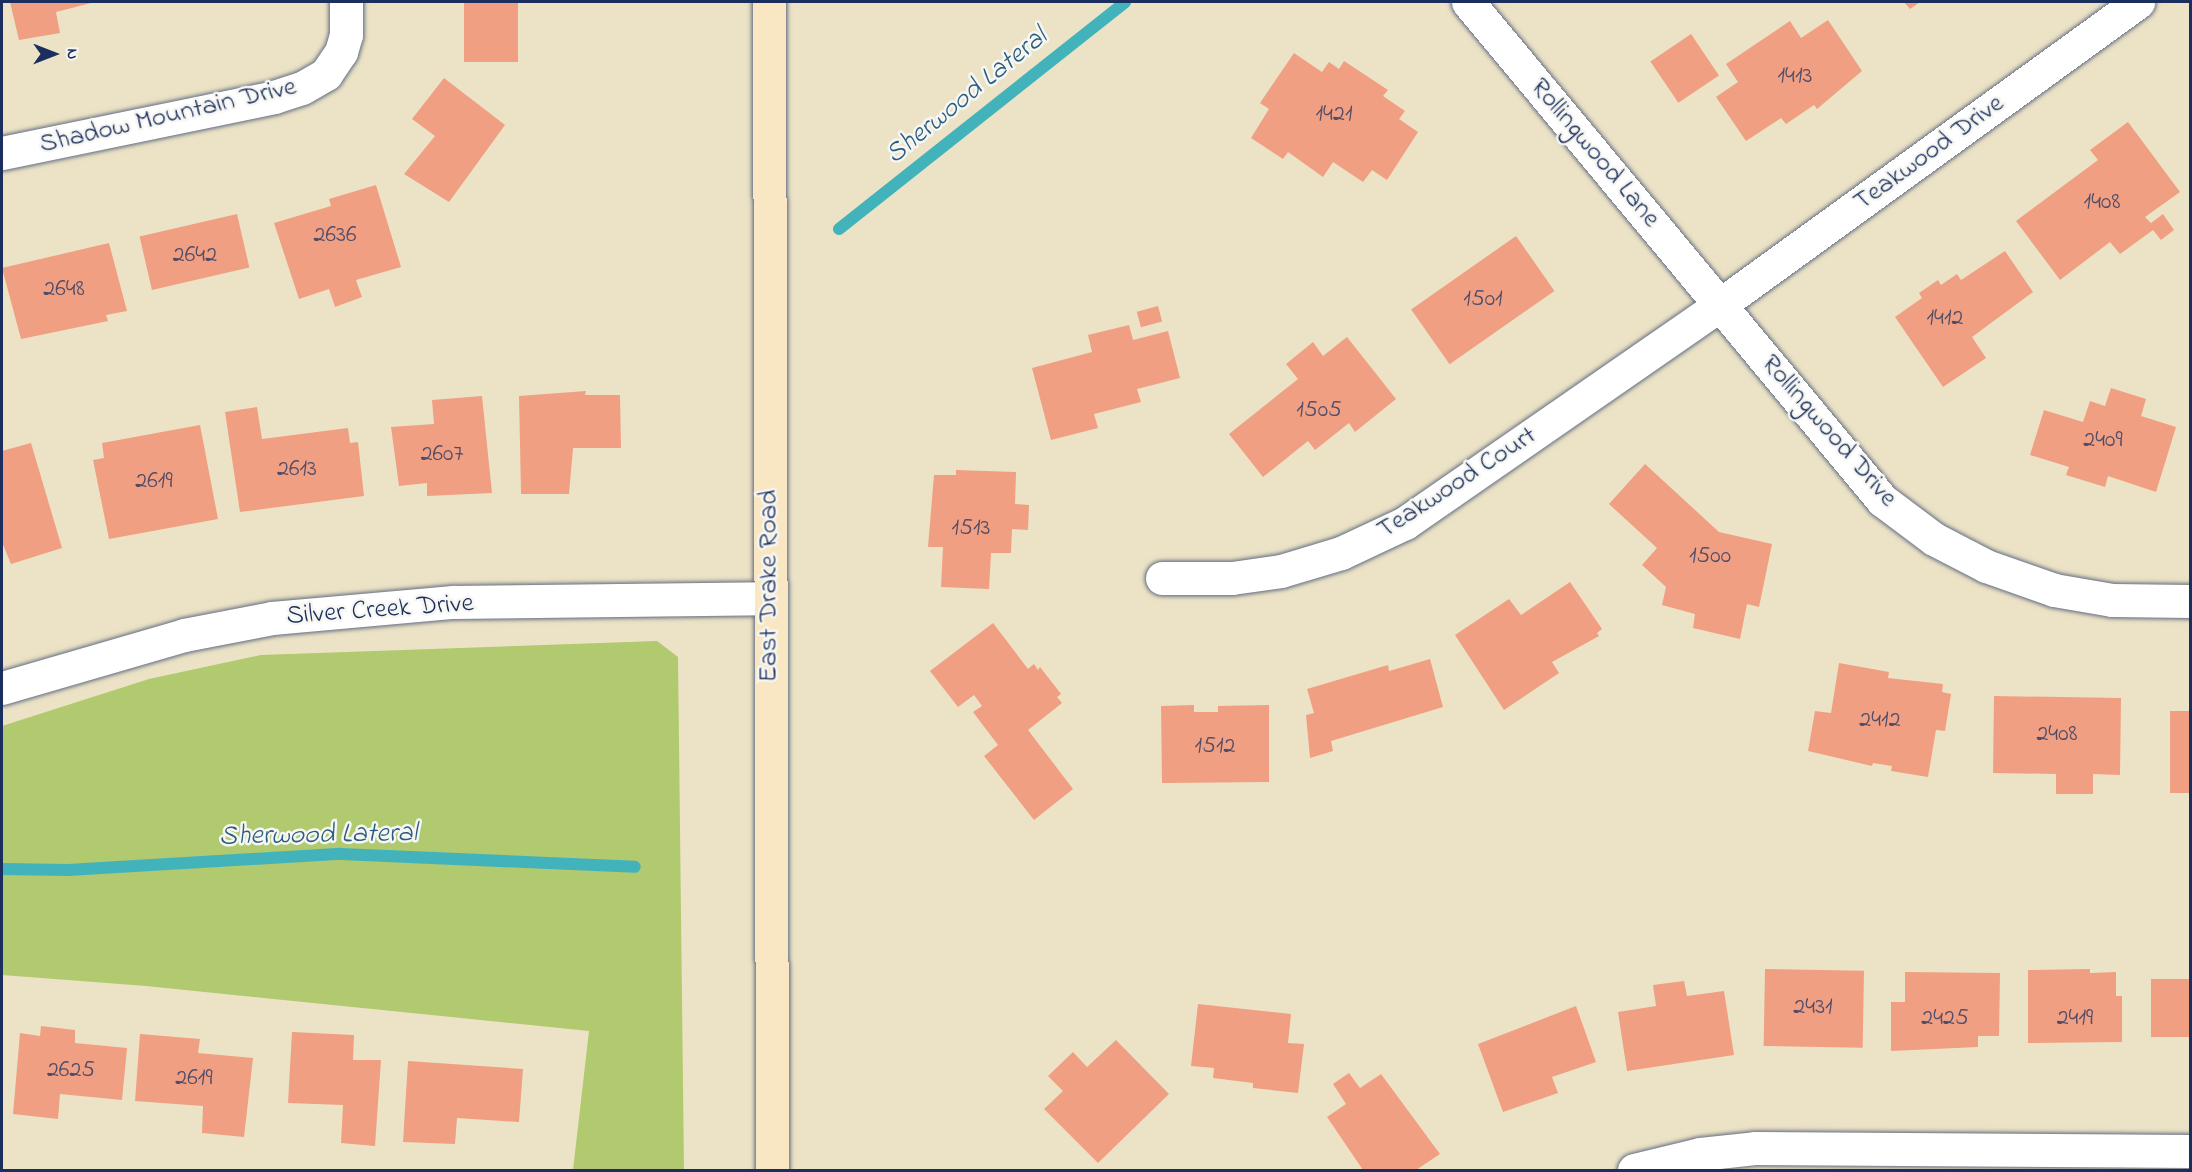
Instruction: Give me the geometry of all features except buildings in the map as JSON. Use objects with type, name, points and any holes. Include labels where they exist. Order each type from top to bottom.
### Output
[{"type":"main road","name":"East Drake Road","points":[[769,2],[768,598],[772,1170]]},
{"type":"street","name":"Shadow Mountain Drive","points":[[2,153],[274,98],[302,88],[326,74],[342,52],[346,35],[346,2]]},
{"type":"street","name":"Rollingwood Lane","points":[[1468,2],[1721,304]]},
{"type":"street","name":"Teakwood Drive","points":[[1721,304],[2138,2]]},
{"type":"street","name":"Teakwood Court","points":[[1162,578],[1232,578],[1281,571],[1341,553],[1405,523],[1721,304]]},
{"type":"street","name":"Rollingwood Drive","points":[[1721,304],[1882,500],[1934,539],[1986,566],[2054,590],[2112,600],[2190,601]]},
{"type":"street","name":"Silver Creek Drive","points":[[2,688],[184,635],[272,618],[453,602],[768,598]]},
{"type":"street","points":[[1634,1170],[1700,1154],[1755,1148],[2190,1151]]},
{"type":"green space","points":[[657,641],[678,657],[684,1170],[573,1170],[589,1031],[146,986],[2,975],[2,726],[149,679],[261,655]]},
{"type":"waterway","name":"Sherwood Lateral","points":[[839,229],[1125,2]]},
{"type":"waterway","name":"Sherwood Lateral","points":[[2,869],[68,870],[341,854],[635,867]]}]
